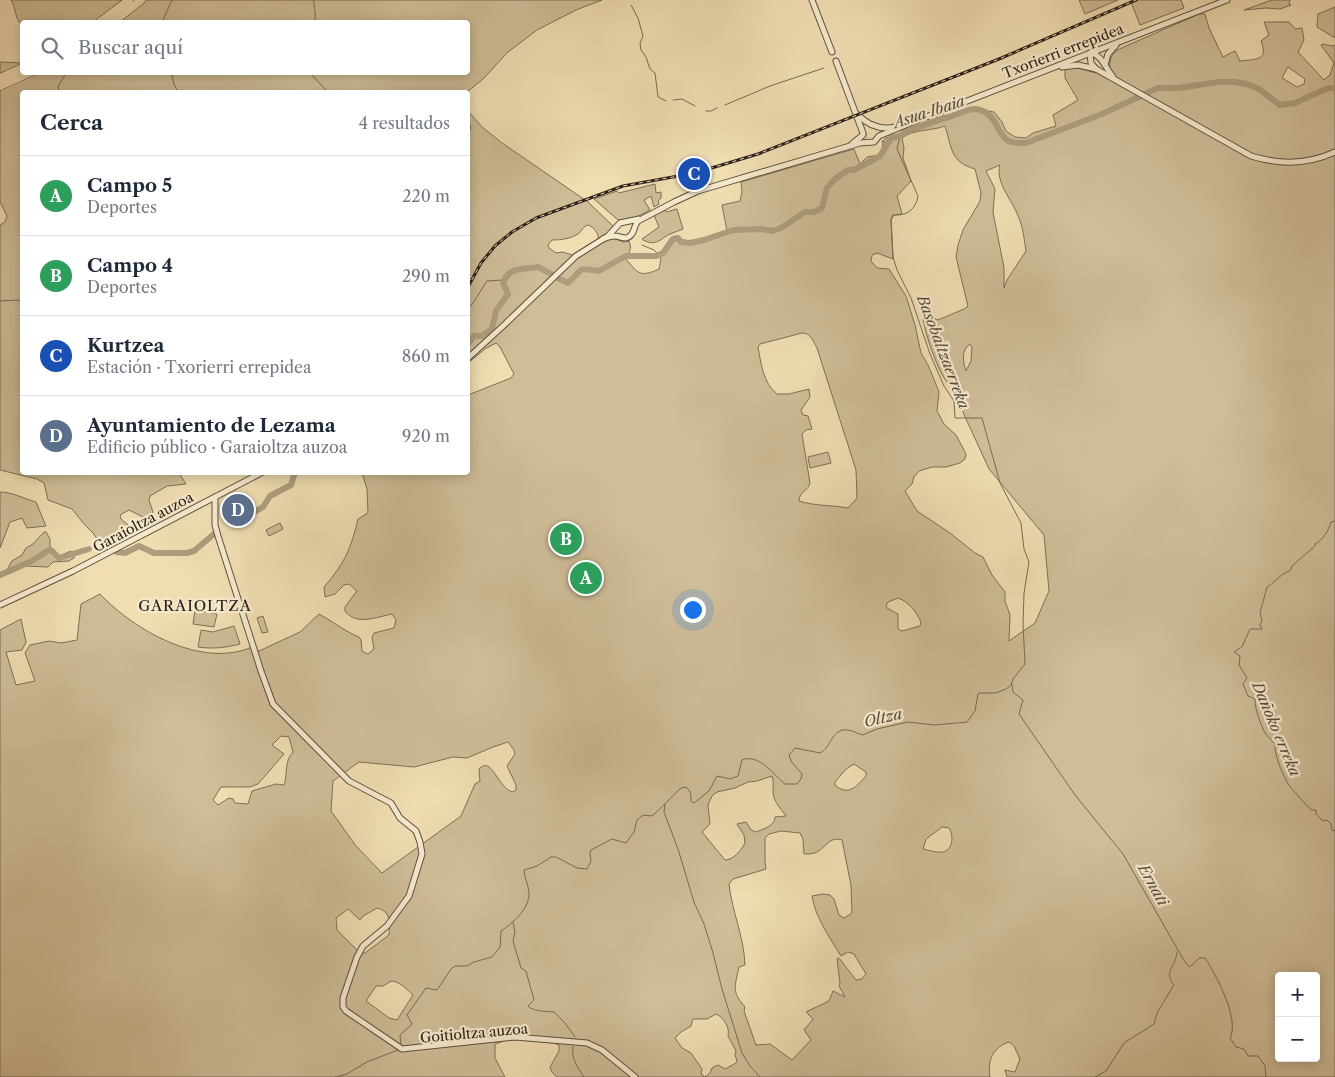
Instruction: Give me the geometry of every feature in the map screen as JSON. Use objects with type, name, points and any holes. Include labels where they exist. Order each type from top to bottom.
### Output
[{"type":"highway","points":[[103,20],[129,0]]},
{"type":"highway","points":[[116,20],[141,0]]},
{"type":"highway","points":[[0,78],[20,69]]},
{"type":"highway","points":[[0,86],[24,75]]},
{"type":"street","points":[[812,0],[832,52]]},
{"type":"street","name":"Txorierri errepidea","points":[[470,356],[567,263],[603,239],[620,223],[644,217],[698,191],[842,148],[868,141],[876,141],[880,136],[908,124],[1227,0]]},
{"type":"street","points":[[1104,71],[1106,56],[1118,43]]},
{"type":"street","points":[[1090,53],[1100,58],[1104,71]]},
{"type":"street","points":[[1090,53],[1091,63],[1096,69]]},
{"type":"street","points":[[836,62],[863,134],[868,141]]},
{"type":"street","points":[[1037,73],[1068,65],[1087,66],[1104,71],[1241,152],[1267,161],[1300,163],[1319,159],[1335,152]]},
{"type":"street","points":[[856,113],[862,120],[875,126],[880,131],[880,136]]},
{"type":"street","name":"Txorierri errepidea","points":[[842,148],[852,144],[863,134],[868,126],[891,128],[908,124]]},
{"type":"street","name":"Txorierri errepidea","points":[[603,239],[618,236],[626,238],[630,236],[634,225],[644,217]]},
{"type":"street","points":[[628,222],[633,230]]},
{"type":"street","points":[[616,228],[618,236]]},
{"type":"street","name":"Garaioltza auzoa","points":[[0,605],[81,567],[257,475]]},
{"type":"street","name":"Garaioltza auzoa","points":[[215,497],[215,525],[218,536],[259,667],[273,704],[349,781],[391,803],[400,818],[413,828],[418,835],[422,854],[410,896],[387,926],[360,950],[342,1002],[346,1011],[394,1045]]},
{"type":"street","name":"Goitioltza auzoa","points":[[394,1045],[402,1050],[410,1050],[520,1037],[587,1043],[602,1050],[635,1077]]},
{"type":"shaded area","points":[[11,0],[602,0],[576,10],[537,30],[508,52],[483,79],[469,90],[20,90],[20,475],[0,470],[0,225],[5,222],[7,216],[0,202],[0,62],[20,63],[20,75],[470,75],[470,20],[20,20],[20,23]]},
{"type":"shaded area","points":[[1079,0],[1118,0],[1085,14]]},
{"type":"shaded area","points":[[1139,0],[1181,0],[1184,8],[1140,25],[1131,2]]},
{"type":"shaded area","points":[[1272,0],[1290,0],[1289,4],[1291,5],[1280,9],[1244,10]]},
{"type":"shaded area","points":[[1335,7],[1335,38],[1317,27],[1318,14]]},
{"type":"shaded area","points":[[1199,14],[1205,14],[1209,28],[1223,57],[1235,51],[1240,61],[1256,59],[1262,56],[1263,48],[1261,41],[1269,35],[1264,22],[1289,22],[1295,29],[1302,28],[1304,40],[1298,52],[1324,80],[1330,75],[1334,63],[1321,45],[1335,45],[1335,1077],[1007,1077],[1005,1070],[1015,1072],[1020,1059],[1014,1046],[1009,1042],[1003,1044],[995,1051],[989,1065],[990,1077],[705,1077],[557,1077],[550,1067],[559,1051],[559,1045],[510,1039],[495,1044],[495,1058],[505,1077],[0,1077],[0,630],[21,619],[26,642],[22,650],[6,652],[16,685],[35,681],[25,653],[30,645],[49,641],[61,643],[77,640],[81,604],[100,594],[131,621],[150,632],[190,649],[212,653],[232,653],[252,647],[259,651],[300,632],[319,614],[359,637],[362,651],[368,654],[374,649],[372,637],[374,633],[394,628],[396,620],[392,614],[367,619],[350,616],[345,611],[345,607],[357,591],[349,584],[344,585],[335,594],[325,597],[324,587],[346,556],[358,519],[368,513],[367,489],[363,475],[470,475],[470,394],[511,378],[514,374],[496,343],[470,361],[470,113],[482,127],[502,143],[588,202],[613,226],[611,237],[623,242],[629,241],[630,250],[624,257],[635,270],[646,273],[659,269],[663,249],[673,239],[697,242],[727,231],[722,205],[740,201],[742,192],[741,182],[854,149],[860,164],[867,157],[879,155],[882,151],[883,141],[886,138],[941,116],[962,113],[971,108],[994,112],[1006,131],[1015,137],[1026,138],[1033,133],[1056,126],[1053,115],[1078,100],[1065,78],[1065,70],[1069,68],[1099,73],[1110,71],[1110,59],[1117,50]],"holes":[[[1288,67],[1305,79],[1304,84],[1297,87],[1282,78]],[[945,126],[956,158],[975,169],[981,193],[980,201],[963,230],[956,257],[968,306],[938,320],[922,304],[923,321],[939,368],[949,384],[959,388],[961,408],[989,469],[1044,535],[1049,591],[1035,623],[1009,641],[1010,615],[1005,601],[1005,592],[992,575],[983,557],[917,511],[905,491],[912,484],[914,477],[919,471],[960,463],[965,459],[966,454],[956,435],[944,424],[937,411],[939,392],[921,353],[906,296],[889,269],[877,268],[871,261],[872,255],[877,253],[893,259],[891,219],[893,215],[902,214],[897,196],[911,181],[903,158],[902,138],[912,133]],[[1000,165],[999,172],[1002,185],[1020,220],[1026,251],[1007,280],[1004,288],[1004,268],[993,212],[995,189],[986,171]],[[587,225],[597,232],[598,239],[572,255],[563,252],[556,253],[549,248],[548,245],[552,240],[572,237]],[[802,333],[808,334],[813,340],[856,470],[857,498],[848,508],[799,501],[799,498],[810,483],[802,434],[806,430],[812,429],[808,416],[803,415],[801,410],[810,397],[809,389],[789,394],[777,394],[766,379],[758,347],[760,344]],[[970,344],[972,347],[971,361],[966,371],[964,353]],[[898,598],[909,604],[921,622],[920,626],[902,631],[898,629],[898,614],[887,608],[888,602]],[[281,736],[289,737],[293,752],[287,762],[284,785],[276,784],[252,791],[248,804],[235,803],[233,799],[229,798],[218,805],[213,800],[221,787],[250,787],[258,784],[284,754],[272,745]],[[508,742],[514,750],[515,754],[507,766],[516,785],[516,790],[513,792],[508,790],[488,766],[479,769],[480,781],[475,784],[461,816],[382,873],[356,846],[331,811],[333,781],[359,762],[414,767],[453,757],[467,758]],[[854,764],[866,772],[866,776],[852,789],[844,790],[835,785],[835,782],[846,769]],[[772,776],[774,796],[786,816],[775,817],[771,825],[756,832],[751,830],[746,822],[737,824],[744,835],[745,843],[736,854],[725,860],[702,832],[710,824],[708,805],[712,796],[717,792]],[[942,827],[949,828],[951,831],[951,846],[943,852],[923,849],[926,839]],[[781,831],[800,833],[803,839],[804,854],[817,852],[834,839],[842,840],[851,885],[852,913],[844,918],[839,915],[834,899],[830,895],[812,896],[820,919],[841,956],[848,952],[854,954],[866,974],[862,979],[856,980],[839,958],[837,959],[839,986],[845,997],[833,991],[829,1001],[806,1012],[813,1019],[804,1030],[811,1040],[792,1060],[770,1044],[756,1045],[744,1011],[745,1007],[738,997],[735,988],[739,967],[745,965],[729,884],[733,879],[766,869],[765,838],[769,834]],[[377,908],[385,912],[389,918],[390,926],[389,935],[361,954],[337,930],[336,918],[348,909],[360,920],[363,916]],[[394,981],[413,995],[397,1020],[389,1018],[366,1001],[376,986],[383,986]],[[716,1014],[724,1020],[727,1026],[728,1036],[736,1051],[737,1061],[725,1069],[718,1065],[712,1068],[705,1077],[701,1074],[702,1069],[691,1053],[682,1048],[675,1038],[691,1026],[693,1019],[707,1019]]]},
{"type":"shaded area","points":[[655,184],[656,193],[661,192],[659,204],[654,207],[651,196],[644,200],[650,210],[631,220],[618,220],[594,199],[617,191],[619,193]]},
{"type":"shaded area","points":[[677,209],[683,229],[651,243],[642,239],[659,227],[654,215],[665,210],[666,212]]},
{"type":"shaded area","points":[[828,452],[831,463],[810,468],[808,457]]},
{"type":"shaded area","points":[[21,475],[180,475],[186,484],[167,486],[150,496],[149,500],[153,512],[149,518],[129,510],[120,515],[121,519],[133,529],[133,534],[114,543],[101,545],[72,509],[48,500],[44,483],[37,479]]},
{"type":"shaded area","points":[[0,492],[14,494],[36,502],[46,526],[27,528],[22,518],[10,522],[0,548]]},
{"type":"shaded area","points":[[280,523],[283,529],[269,536],[266,530]]},
{"type":"shaded area","points":[[46,532],[50,539],[50,549],[59,556],[71,551],[74,553],[74,558],[69,561],[53,562],[48,567],[25,566],[13,572],[5,573],[12,561],[22,555],[26,548],[33,544]]},
{"type":"shaded area","points":[[195,610],[217,614],[214,627],[193,624]]},
{"type":"shaded area","points":[[263,616],[268,632],[262,633],[257,618]]},
{"type":"shaded area","points":[[234,626],[240,644],[219,648],[198,647],[201,630],[213,632]]},
{"type":"waterway","points":[[163,20],[172,0]]},
{"type":"waterway","points":[[314,0],[316,20]]},
{"type":"waterway","points":[[631,5],[638,18],[643,36],[640,43],[641,50],[646,57],[650,69],[655,73],[658,97],[666,101]]},
{"type":"waterway","points":[[725,105],[770,86],[824,68]]},
{"type":"waterway","points":[[59,90],[58,86],[65,75]]},
{"type":"waterway","points":[[172,75],[177,90]]},
{"type":"waterway","points":[[312,75],[326,90]]},
{"type":"waterway","name":"Asua Ibaia","points":[[558,278],[568,283],[583,269],[599,271],[626,256],[656,256],[663,253],[673,239],[678,238],[681,242],[690,243],[733,230],[761,229],[772,231],[781,228],[805,212],[814,212],[822,208],[827,188],[835,179],[848,170],[854,170],[880,156],[891,138],[968,110],[975,109],[987,114],[1007,140],[1014,143],[1026,143],[1102,114],[1158,88],[1179,88],[1218,82],[1234,82],[1247,84],[1259,89],[1280,105],[1295,103],[1328,88],[1335,88]]},
{"type":"waterway","points":[[673,100],[682,99],[695,106]]},
{"type":"waterway","points":[[706,111],[717,108]]},
{"type":"waterway","name":"Oltza","points":[[401,1046],[400,1035],[412,1024],[407,1015],[426,988],[437,990],[455,966],[467,966],[492,957],[500,947],[501,931],[519,915],[528,900],[529,891],[524,870],[537,866],[551,857],[556,857],[577,868],[587,869],[591,861],[591,850],[612,839],[626,843],[634,832],[637,820],[643,815],[652,816],[681,788],[686,787],[688,789],[691,801],[694,803],[709,791],[717,776],[730,779],[738,776],[742,760],[748,759],[760,762],[785,784],[797,784],[802,774],[791,761],[789,755],[795,748],[820,753],[827,747],[835,735],[842,730],[849,730],[863,735],[877,729],[908,722],[935,725],[967,722],[975,711],[978,694],[996,693],[1006,689],[1011,685],[1013,679],[1025,664],[1024,593],[1029,562],[1024,549],[1021,523],[1000,483],[982,418],[955,418],[954,401],[944,386],[930,354],[911,298],[897,270],[893,257],[891,220],[894,215],[910,211],[915,205],[918,196],[897,149],[900,136]]},
{"type":"waterway","name":"Asua Ibaia","points":[[882,141],[887,143]]},
{"type":"waterway","points":[[642,245],[654,250],[659,255]]},
{"type":"waterway","name":"Asua Ibaia","points":[[470,341],[474,336],[482,336],[492,329],[496,311],[508,294],[503,283],[509,274],[513,271],[538,267],[551,274]]},
{"type":"waterway","points":[[470,306],[487,281],[503,280]]},
{"type":"waterway","points":[[0,301],[20,301]]},
{"type":"waterway","name":"Asua Ibaia","points":[[256,511],[263,507],[270,496],[291,485],[294,475]]},
{"type":"waterway","name":"Dañoko erreka","points":[[1291,788],[1280,767],[1275,744],[1265,733],[1257,712],[1255,699],[1248,696],[1243,684],[1247,678],[1239,665],[1240,656],[1234,652],[1242,647],[1250,629],[1262,629],[1260,613],[1267,587],[1290,571],[1292,566],[1323,537],[1331,522],[1335,521]]},
{"type":"waterway","name":"Asua Ibaia","points":[[117,552],[125,553],[139,546],[154,553],[187,553],[194,551],[214,534]]},
{"type":"waterway","name":"Asua Ibaia","points":[[99,546],[112,543],[114,545]]},
{"type":"waterway","name":"Asua Ibaia","points":[[0,575],[32,561],[49,550],[59,558],[89,549]]},
{"type":"waterway","name":"Ernati","points":[[1012,684],[1013,692],[1023,700],[1019,714],[1075,795],[1123,854],[1185,961],[1190,967],[1199,958],[1205,958],[1215,975],[1229,1009],[1232,1020],[1230,1038],[1236,1047],[1244,1049],[1248,1056],[1258,1056],[1265,1066],[1266,1077]]},
{"type":"waterway","name":"Dañoko erreka","points":[[1292,789],[1311,810],[1316,810],[1316,814],[1323,821],[1327,820],[1331,824],[1332,830],[1335,831]]},
{"type":"waterway","points":[[665,804],[664,812],[678,849],[694,902],[704,924],[742,1053],[760,1077]]},
{"type":"waterway","points":[[513,922],[515,932],[513,941],[521,968],[526,971],[534,1000],[528,1006],[537,1010],[554,1012],[575,1037]]},
{"type":"waterway","points":[[1095,1077],[1106,1071],[1124,1043],[1154,1024],[1157,1013],[1174,985],[1170,972],[1177,952]]},
{"type":"waterway","points":[[573,1046],[574,1059],[584,1077]]},
{"type":"waterway","points":[[335,1077],[347,1074],[367,1062],[398,1050]]},
{"type":"railway","points":[[470,283],[481,263],[495,246],[512,232],[536,218],[623,186],[695,173],[758,154],[999,59],[1136,0]]},
{"type":"place","name":"Kurtzea","points":[[694,174]]},
{"type":"place","name":"Ayuntamiento de Lezama","points":[[238,510]]},
{"type":"place","name":"Campo 4","points":[[566,539]]},
{"type":"place","name":"Campo 5","points":[[586,578]]},
{"type":"district","name":"GARAIOLTZA","points":[[195,606]]},
{"type":"water label","name":"Basobaltzaerreka","points":[[943,352]]}]
